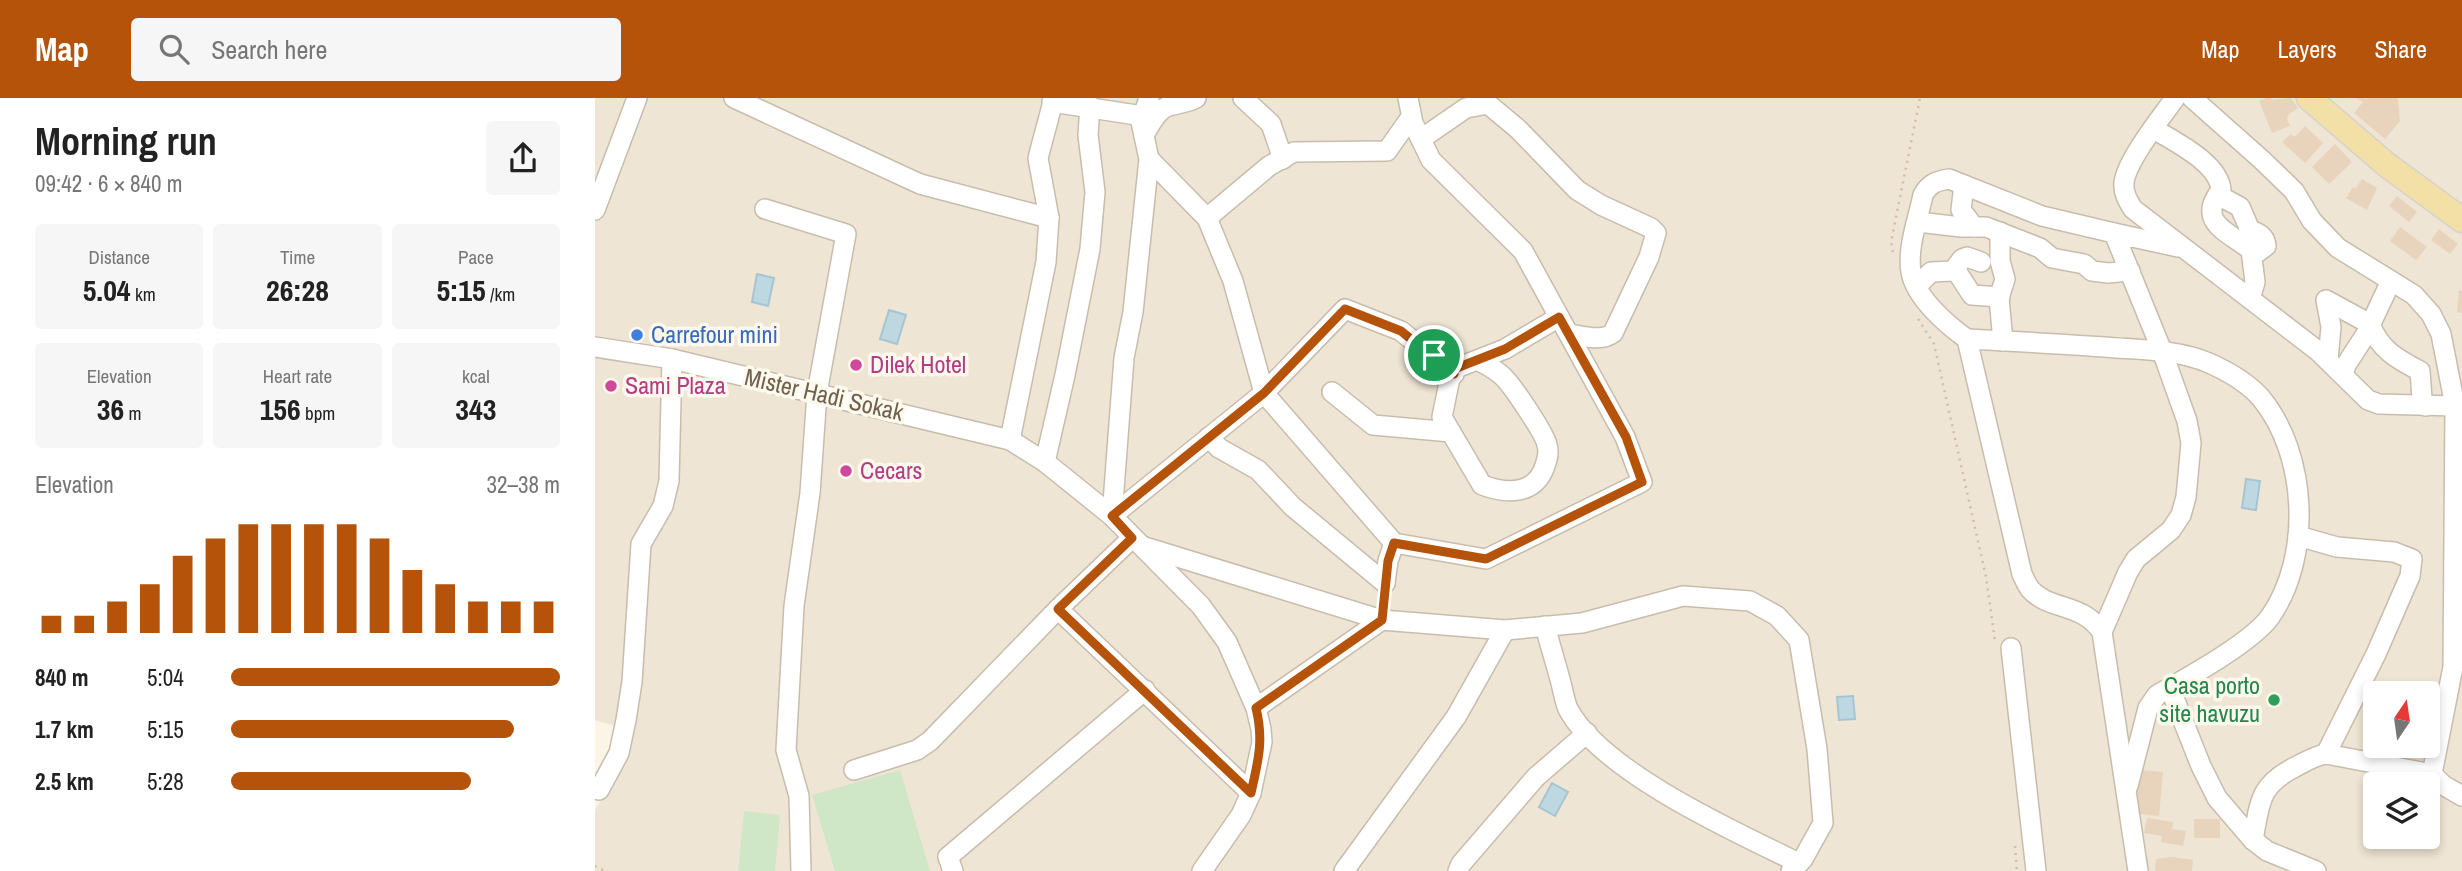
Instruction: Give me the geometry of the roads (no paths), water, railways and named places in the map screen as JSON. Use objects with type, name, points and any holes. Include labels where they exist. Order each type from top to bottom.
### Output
[{"type":"main road","points":[[2309,98],[2386,165],[2462,220]]},
{"type":"street","points":[[595,210],[637,98]]},
{"type":"street","points":[[734,98],[920,184],[1049,218]]},
{"type":"street","points":[[1010,440],[1046,262],[1049,218],[1038,158],[1053,100],[1145,116],[1196,98]]},
{"type":"street","points":[[1243,98],[1271,124],[1283,159]]},
{"type":"street","points":[[2175,98],[2128,168],[2123,185],[2133,209],[2328,360],[2368,400],[2379,404],[2455,406]]},
{"type":"street","points":[[2192,98],[2294,191],[2312,221],[2338,248],[2414,295],[2431,314],[2441,334],[2455,406],[2453,667],[2432,772]]},
{"type":"street","points":[[1149,159],[1207,218],[1233,281],[1264,393],[1394,543],[1486,559],[1642,482],[1626,437],[1523,251],[1431,160],[1407,104]]},
{"type":"street","points":[[1207,218],[1269,166],[1294,152],[1387,151],[1407,104]]},
{"type":"street","points":[[1421,139],[1466,108],[1488,104],[1518,129],[1577,190],[1656,233],[1649,257],[1613,333],[1607,338],[1569,334]]},
{"type":"street","points":[[1045,462],[1090,249],[1095,192],[1089,135],[1090,106]]},
{"type":"street","points":[[1112,516],[1124,358],[1133,312],[1149,159],[1145,116]]},
{"type":"street","points":[[2154,129],[2187,149],[2214,172],[2221,183],[2218,195],[2240,207],[2250,230],[2260,233],[2266,241],[2263,251],[2253,255],[2255,282],[2250,299]]},
{"type":"street","points":[[2126,794],[2148,708],[2157,695],[2249,638],[2269,618],[2287,584],[2298,536],[2300,498],[2292,458],[2281,428],[2260,397],[2237,378],[2207,362],[2162,351],[1967,339],[1947,326],[1917,286],[1911,271],[1910,256],[1923,195],[1928,186],[1949,178],[2042,216],[2182,248]]},
{"type":"street","points":[[1964,185],[1961,211],[1974,227]]},
{"type":"street","points":[[765,209],[846,233],[817,393],[810,493],[794,606],[786,750],[799,796],[801,871]]},
{"type":"street","points":[[2040,247],[2042,216]]},
{"type":"street","points":[[1918,222],[1986,227],[2040,247],[2052,258],[2084,264],[2092,271],[2130,271]]},
{"type":"street","points":[[2000,232],[2000,261],[2005,279],[2000,297],[2003,341]]},
{"type":"street","points":[[2102,632],[2136,559],[2171,530],[2181,514],[2186,497],[2191,443],[2187,421],[2162,351],[2114,233]]},
{"type":"street","points":[[1917,286],[1931,272],[1955,269],[1962,259],[1967,257],[1981,262]]},
{"type":"street","points":[[1955,269],[1972,295],[2000,297]]},
{"type":"street","points":[[2343,373],[2371,324],[2391,281]]},
{"type":"street","points":[[2328,360],[2331,327],[2326,300],[2371,324],[2376,340],[2398,360],[2420,371],[2422,399],[2426,406]]},
{"type":"street","points":[[1112,516],[1264,393],[1345,309],[1401,331],[1454,374]]},
{"type":"street","points":[[1477,360],[1502,375],[1536,424],[1548,447],[1547,462],[1532,486],[1506,492],[1482,485],[1442,417],[1454,369],[1505,349],[1559,317]]},
{"type":"street","points":[[1967,339],[2022,574],[2031,590],[2046,600],[2089,616],[2102,632],[2139,871]]},
{"type":"street","name":"Mister Hadi Sokak","points":[[595,347],[672,359],[1010,440],[1045,462],[1112,516],[1201,606],[1227,642],[1256,708],[1262,742],[1251,793],[1241,815],[1202,871]]},
{"type":"street","points":[[599,790],[619,753],[627,720],[641,544],[663,506],[669,481],[672,359]]},
{"type":"street","points":[[1332,392],[1373,425],[1451,432]]},
{"type":"street","points":[[1209,437],[1219,448],[1258,471],[1293,507],[1385,583],[1394,543]]},
{"type":"street","points":[[2298,536],[2337,547],[2394,552],[2412,559],[2410,576],[2377,654],[2326,754]]},
{"type":"street","points":[[854,770],[917,750],[930,741],[1058,609],[1137,542],[1382,620],[1504,629],[1582,623],[1682,596],[1750,601],[1777,616],[1799,640],[1817,749],[1823,823],[1795,867],[1645,780],[1611,757],[1568,709],[1545,626]]},
{"type":"street","points":[[1058,609],[1251,793]]},
{"type":"street","points":[[1256,708],[1382,620]]},
{"type":"street","points":[[1347,870],[1456,718],[1504,629]]},
{"type":"street","points":[[2003,645],[2036,871]]},
{"type":"street","points":[[2170,688],[2201,766],[2217,798],[2253,841],[2267,851],[2316,871]]},
{"type":"street","points":[[954,871],[948,857],[1145,691]]},
{"type":"street","points":[[1458,871],[1461,864],[1536,777],[1587,733]]},
{"type":"street","points":[[2253,841],[2260,804],[2267,787],[2278,776],[2316,756],[2326,754],[2421,772]]},
{"type":"street","points":[[2440,782],[2462,796]]},
{"type":"water","points":[[757,274],[774,278],[768,306],[752,302]]},
{"type":"water","points":[[889,310],[906,315],[897,344],[880,339]]},
{"type":"water","points":[[2246,479],[2260,481],[2256,510],[2242,508]]},
{"type":"water","points":[[1853,696],[1855,719],[1839,720],[1837,697]]},
{"type":"water","points":[[1552,783],[1568,792],[1555,816],[1539,807]]},
{"type":"place","name":"Carrefour mini","points":[[637,335]]},
{"type":"place","name":"Dilek Hotel","points":[[856,365]]},
{"type":"place","name":"Sami Plaza","points":[[611,386]]},
{"type":"place","name":"Cecars","points":[[846,471]]},
{"type":"place","name":"Casa porto site havuzu","points":[[2274,700]]}]
